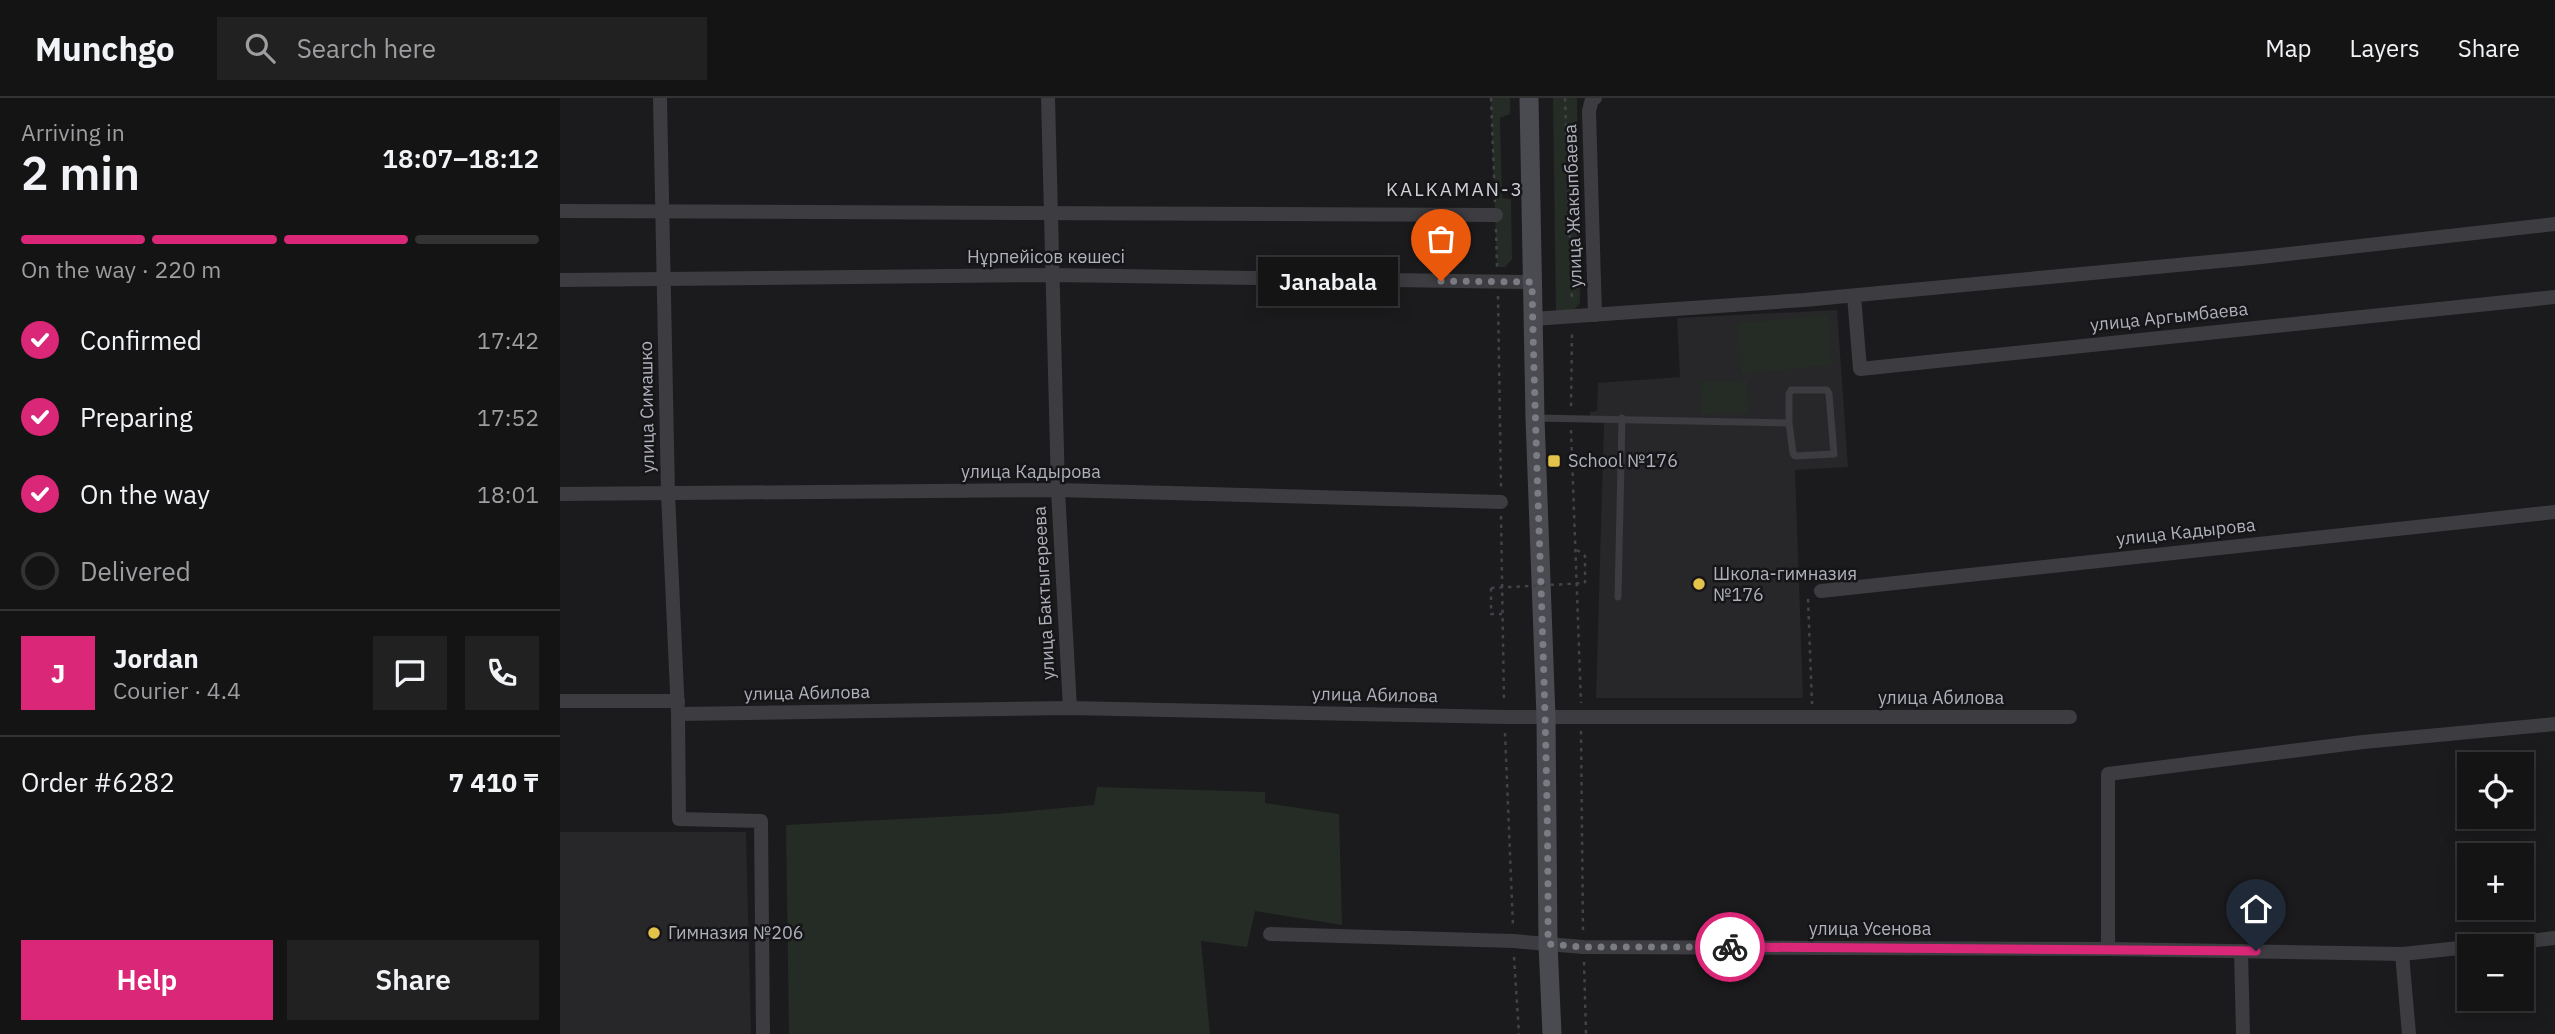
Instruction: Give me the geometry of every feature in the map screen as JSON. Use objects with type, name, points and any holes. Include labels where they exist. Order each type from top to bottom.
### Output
[{"type":"main road","points":[[1529,98],[1552,1034]]},
{"type":"street","name":"улица Симашко","points":[[660,98],[668,494],[678,708],[679,819],[761,821],[763,1034]]},
{"type":"street","name":"улица Бактыгереева","points":[[1048,98],[1058,490],[1070,708]]},
{"type":"street","name":"улица Жакыпбаева","points":[[1595,98],[1592,99],[1589,111],[1595,315]]},
{"type":"street","points":[[560,211],[1496,215]]},
{"type":"street","points":[[1533,319],[1854,296],[2252,258],[2555,224]]},
{"type":"street","name":"Нұрпейісов көшесі","points":[[560,280],[1051,275],[1532,282]]},
{"type":"street","name":"улица Аргымбаева","points":[[1854,296],[1860,369],[2555,297]]},
{"type":"street","name":"улица Кадырова","points":[[560,494],[1058,490],[1501,502]]},
{"type":"street","name":"улица Кадырова","points":[[1821,591],[2555,512]]},
{"type":"street","name":"улица Абилова","points":[[560,701],[678,708],[1070,708],[1505,718],[2070,717]]},
{"type":"street","points":[[2108,949],[2108,774],[2363,742],[2555,724]]},
{"type":"street","name":"улица Усенова","points":[[1270,934],[1513,941],[1583,947],[2108,949],[2402,954],[2457,948]]},
{"type":"street","name":"улица Усенова","points":[[2534,940],[2555,938]]},
{"type":"street","points":[[2241,951],[2243,1034]]},
{"type":"street","points":[[2402,954],[2409,1034]]},
{"type":"lane","points":[[1791,390],[1826,390],[1829,394],[1834,454],[1795,456],[1789,423],[1791,390]]},
{"type":"lane","points":[[1535,418],[1789,423]]},
{"type":"lane","points":[[1618,597],[1622,418]]},
{"type":"path","points":[[1491,98],[1496,215],[1505,718],[1519,1034]]},
{"type":"path","points":[[1565,98],[1573,315],[1570,418],[1577,550],[1586,1034]]},
{"type":"path","points":[[1502,614],[1491,614],[1491,588],[1585,583],[1585,556],[1577,550]]},
{"type":"path","points":[[1812,718],[1808,598],[1821,591]]},
{"type":"shaded area","points":[[1491,98],[1510,98],[1510,114],[1500,118],[1502,198],[1511,199],[1512,259],[1505,267],[1497,267]]},
{"type":"shaded area","points":[[1553,98],[1577,98],[1580,303],[1569,316],[1556,317]]},
{"type":"shaded area","name":"Школа-гимназия №176","points":[[1837,310],[1848,467],[1795,470],[1803,698],[1596,698],[1604,423],[1590,421],[1590,412],[1597,411],[1598,383],[1680,377],[1677,318]]},
{"type":"shaded area","points":[[1828,315],[1832,365],[1741,374],[1737,323]]},
{"type":"shaded area","points":[[1747,380],[1748,413],[1701,414],[1700,382]]},
{"type":"shaded area","points":[[1097,787],[1265,792],[1265,803],[1339,814],[1342,925],[1255,911],[1247,947],[1201,941],[1210,1034],[789,1034],[786,825],[996,814],[1094,805]]},
{"type":"shaded area","name":"Гимназия №206","points":[[560,832],[746,832],[751,1034],[560,1034]]},
{"type":"way so far","points":[[1441,281],[1532,282],[1546,717],[1548,944],[1583,947],[1730,947]]},
{"type":"place","name":"Janabala","points":[[1441,281]]},
{"type":"place","name":"School №176","points":[[1554,461]]},
{"type":"place","name":"Школа-гимназия №176","points":[[1699,584]]},
{"type":"place","name":"Гимназия №206","points":[[654,933]]},
{"type":"district","name":"KALKAMAN-3","points":[[1455,189]]},
{"type":"route","points":[[1730,947],[2256,951]]}]
